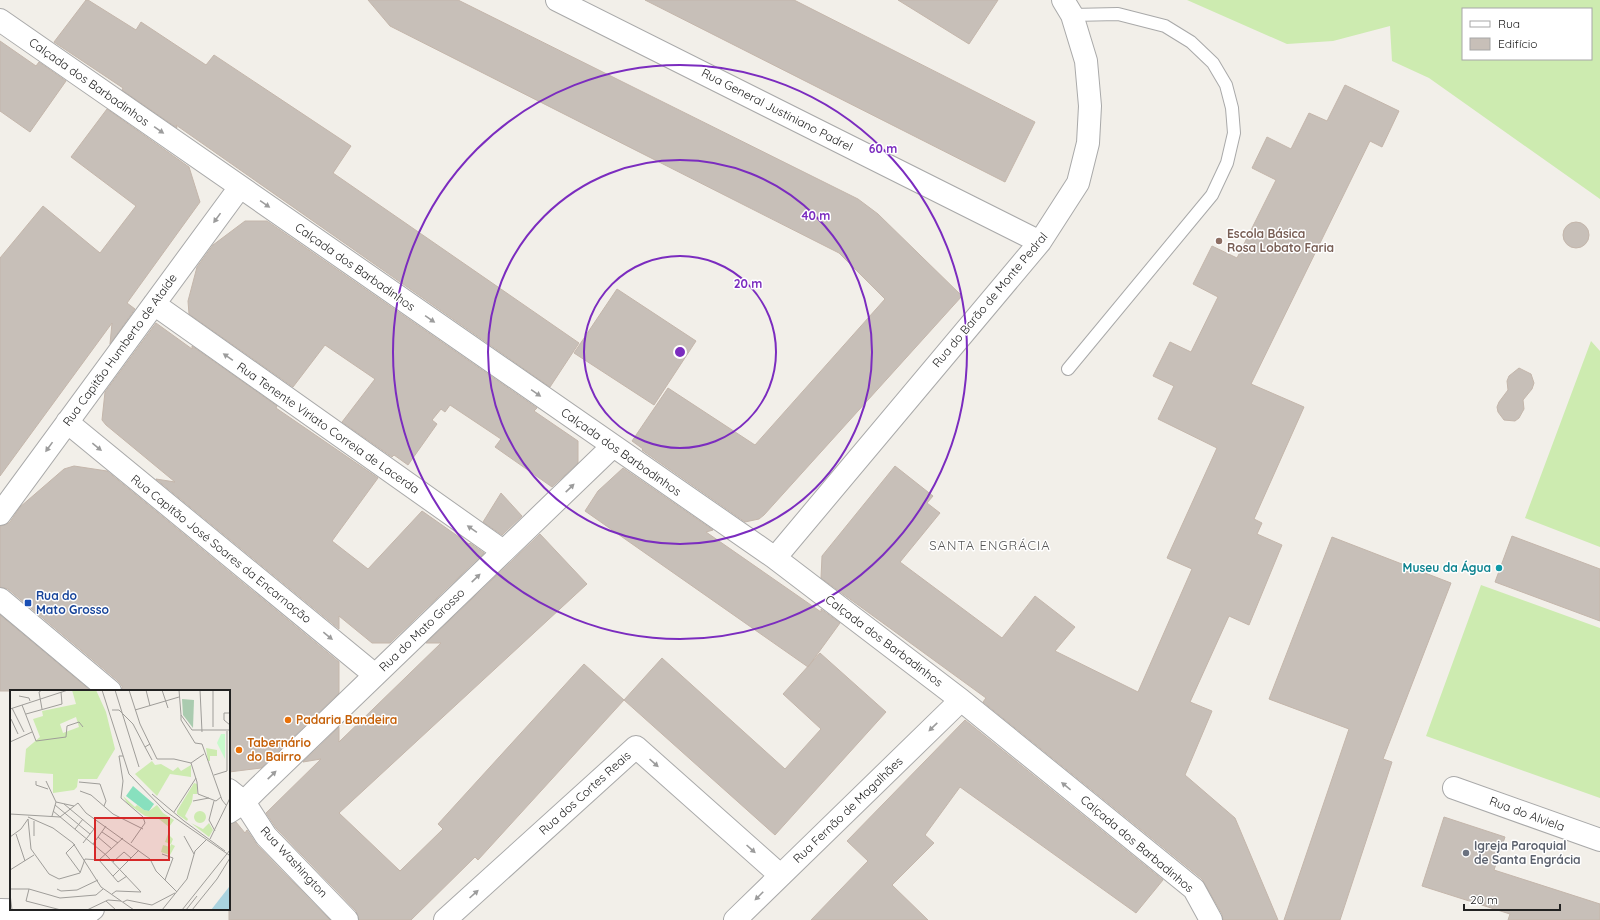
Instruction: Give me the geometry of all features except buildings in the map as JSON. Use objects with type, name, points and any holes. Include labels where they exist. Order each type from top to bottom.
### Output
[{"type":"street","name":"Rua General Justiniano Padrel","points":[[557,0],[1040,242]]},
{"type":"street","name":"Rua do Barão de Monte Pedral","points":[[775,558],[1040,242],[1078,183],[1088,143],[1090,106],[1086,61],[1067,7]]},
{"type":"street","name":"Calçada dos Barbadinhos","points":[[0,20],[775,558],[961,700],[1194,890],[1211,920]]},
{"type":"street","name":"Rua Capitão Humberto de Ataíde","points":[[0,514],[240,187]]},
{"type":"street","name":"Rua Tenente Viriato Correia de Lacerda","points":[[154,304],[503,551]]},
{"type":"street","name":"Rua Capitão José Soares da Encarnação","points":[[67,422],[375,675]]},
{"type":"street","name":"Rua do Mato Grosso","points":[[234,801],[375,675],[613,446]]},
{"type":"street","points":[[0,599],[109,690]]},
{"type":"street","name":"Rua Fernão de Magalhães","points":[[735,920],[961,700]]},
{"type":"street","name":"Rua dos Cortes Reais","points":[[445,920],[636,747],[780,875]]},
{"type":"street","name":"Rua do Alviela","points":[[1454,788],[1600,840]]},
{"type":"street","name":"Rua Washington","points":[[234,801],[347,920]]},
{"type":"street","points":[[0,910],[92,914]]},
{"type":"lane","points":[[1067,7],[1118,14],[1165,26],[1191,42],[1213,63],[1226,84],[1232,108],[1234,133],[1226,163],[1212,195],[1068,370]]},
{"type":"green space","points":[[1187,0],[1600,0],[1600,199],[1429,78],[1392,61],[1390,26],[1333,41],[1287,44]]},
{"type":"green space","points":[[1591,341],[1600,351],[1600,547],[1525,518]]},
{"type":"green space","points":[[1481,585],[1600,628],[1600,798],[1426,736]]},
{"type":"place","name":"Escola Básica Rosa Lobato Faria","points":[[1219,241]]},
{"type":"place","name":"Museu da Água","points":[[1499,568]]},
{"type":"place","name":"Rua do Mato Grosso","points":[[28,603]]},
{"type":"place","name":"Padaria Bandeira","points":[[288,720]]},
{"type":"place","name":"Tabernário do Bairro","points":[[239,750]]},
{"type":"place","name":"Igreja Paroquial de Santa Engrácia","points":[[1466,853]]},
{"type":"district","name":"SANTA ENGRÁCIA","points":[[990,545]]}]
